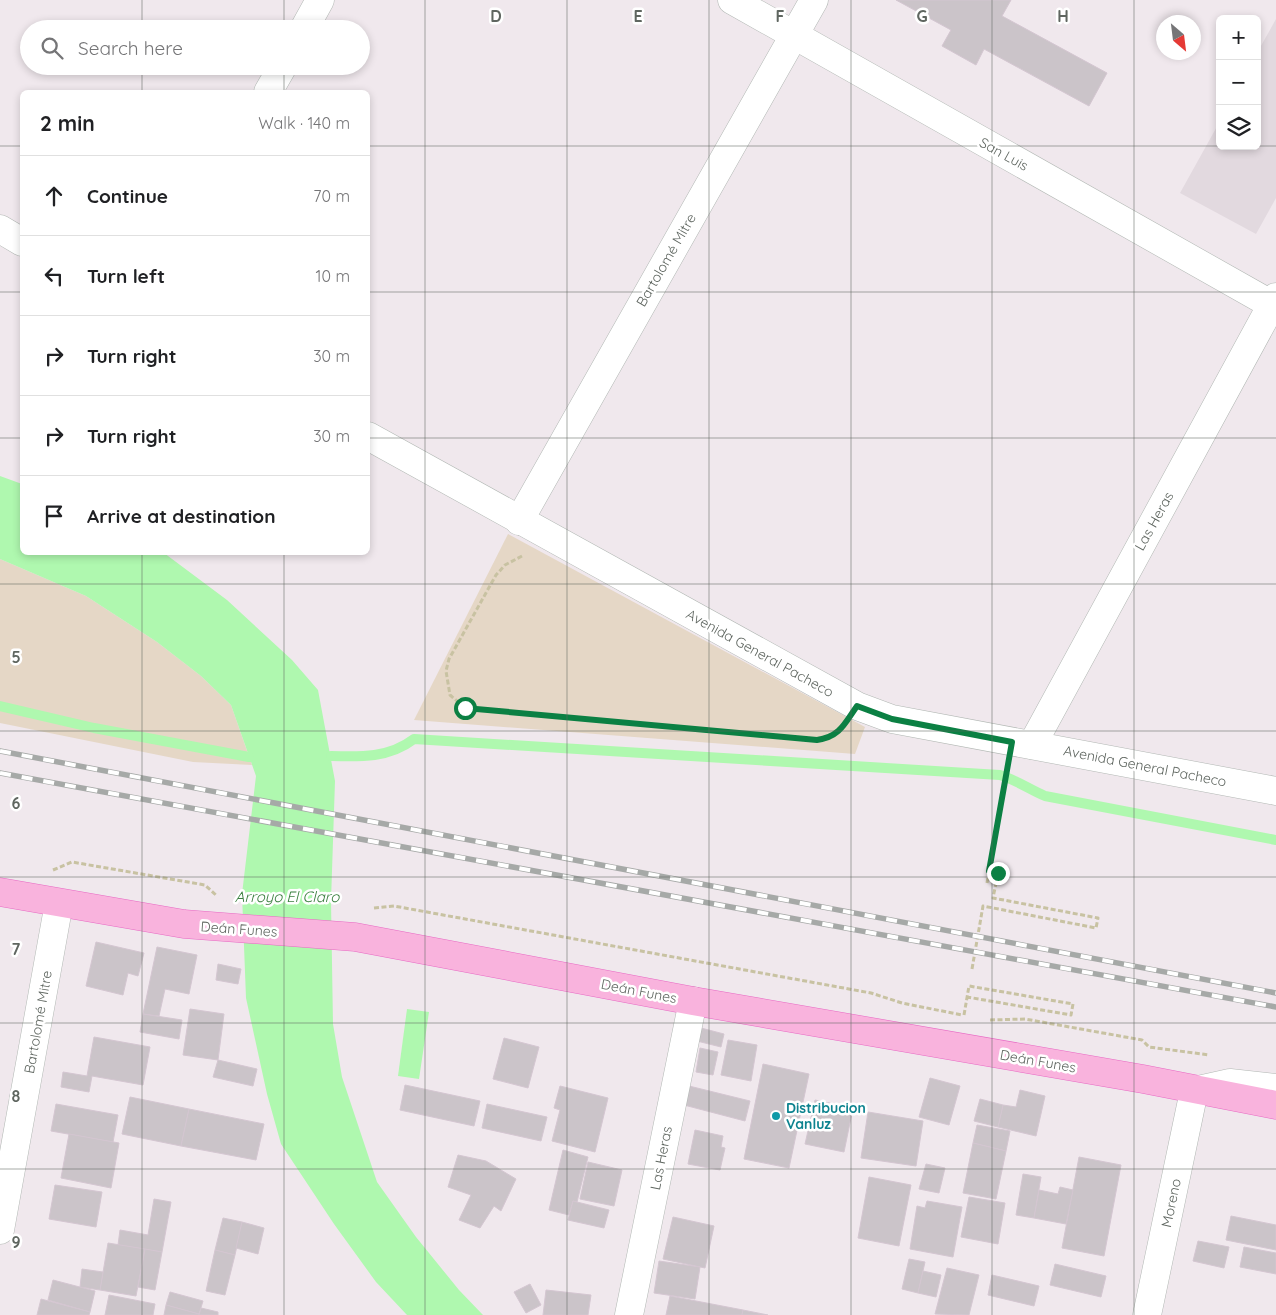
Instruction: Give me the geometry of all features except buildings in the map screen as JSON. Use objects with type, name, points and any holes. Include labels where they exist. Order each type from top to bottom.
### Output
[{"type":"main road","name":"Deán Funes","points":[[0,892],[184,924],[222,915],[355,937],[693,1001],[1144,1079],[1276,1105]]},
{"type":"street","points":[[309,20],[320,0]]},
{"type":"street","name":"San Luis","points":[[732,0],[1275,303]]},
{"type":"street","name":"Bartolomé Mitre","points":[[519,521],[814,0]]},
{"type":"street","points":[[269,90],[278,75]]},
{"type":"street","points":[[0,229],[20,241]]},
{"type":"street","name":"Las Heras","points":[[1022,744],[1275,303]]},
{"type":"street","name":"Avenida General Pacheco","points":[[370,437],[857,706],[892,719],[1276,791]]},
{"type":"street","name":"Bartolomé Mitre","points":[[0,1230],[59,903]]},
{"type":"street","name":"Las Heras","points":[[629,1315],[693,1001]]},
{"type":"street","points":[[1194,1090],[1230,1083],[1276,1088]]},
{"type":"street","name":"Moreno","points":[[1147,1315],[1194,1090]]},
{"type":"path","points":[[570,549],[537,552],[517,557],[505,565],[496,575],[449,659],[446,671],[447,684],[450,695],[457,702],[474,710],[817,740],[831,738],[857,706]]},
{"type":"path","points":[[987,883],[1022,744]]},
{"type":"path","points":[[50,872],[72,862],[205,885],[222,915]]},
{"type":"path","points":[[972,969],[983,906],[1096,928],[1098,918],[993,898],[998,873],[989,871]]},
{"type":"path","points":[[367,909],[394,906],[871,993],[902,1003],[971,1017]]},
{"type":"path","points":[[964,1015],[967,997],[969,986],[1073,1004],[1071,1014],[967,997]]},
{"type":"path","points":[[986,1020],[1025,1019],[1142,1040],[1150,1046],[1218,1056]]},
{"type":"shaded area","points":[[1276,19],[1276,198],[1256,234],[1180,193],[1216,128],[1216,150],[1261,150],[1261,46]]},
{"type":"shaded area","points":[[508,534],[865,727],[855,754],[414,720]]},
{"type":"shaded area","points":[[0,559],[86,596],[157,642],[201,676],[231,705],[252,765],[193,762],[0,723]]},
{"type":"water","name":"Arroyo El Claro","points":[[0,476],[20,483],[20,555],[167,555],[227,600],[292,660],[318,690],[335,781],[331,901],[333,1024],[342,1077],[377,1182],[416,1237],[459,1290],[483,1315],[407,1315],[376,1282],[334,1224],[281,1144],[267,1094],[246,998],[242,894],[256,776],[231,705],[201,676],[157,642],[86,596],[0,559]]},
{"type":"water","points":[[407,1009],[429,1012],[419,1079],[398,1076]]},
{"type":"waterway","points":[[0,706],[94,728],[249,757]]},
{"type":"waterway","points":[[331,756],[364,756],[385,753],[395,750],[414,739],[1000,775],[1045,796],[1276,840]]},
{"type":"railway","points":[[0,751],[1276,993]]},
{"type":"railway","points":[[0,773],[1276,1007]]},
{"type":"place","name":"Distribucion Vanluz","points":[[776,1116]]},
{"type":"route","points":[[465,708],[817,740],[831,738],[857,706],[892,719],[1012,742],[989,871],[998,873]]}]
